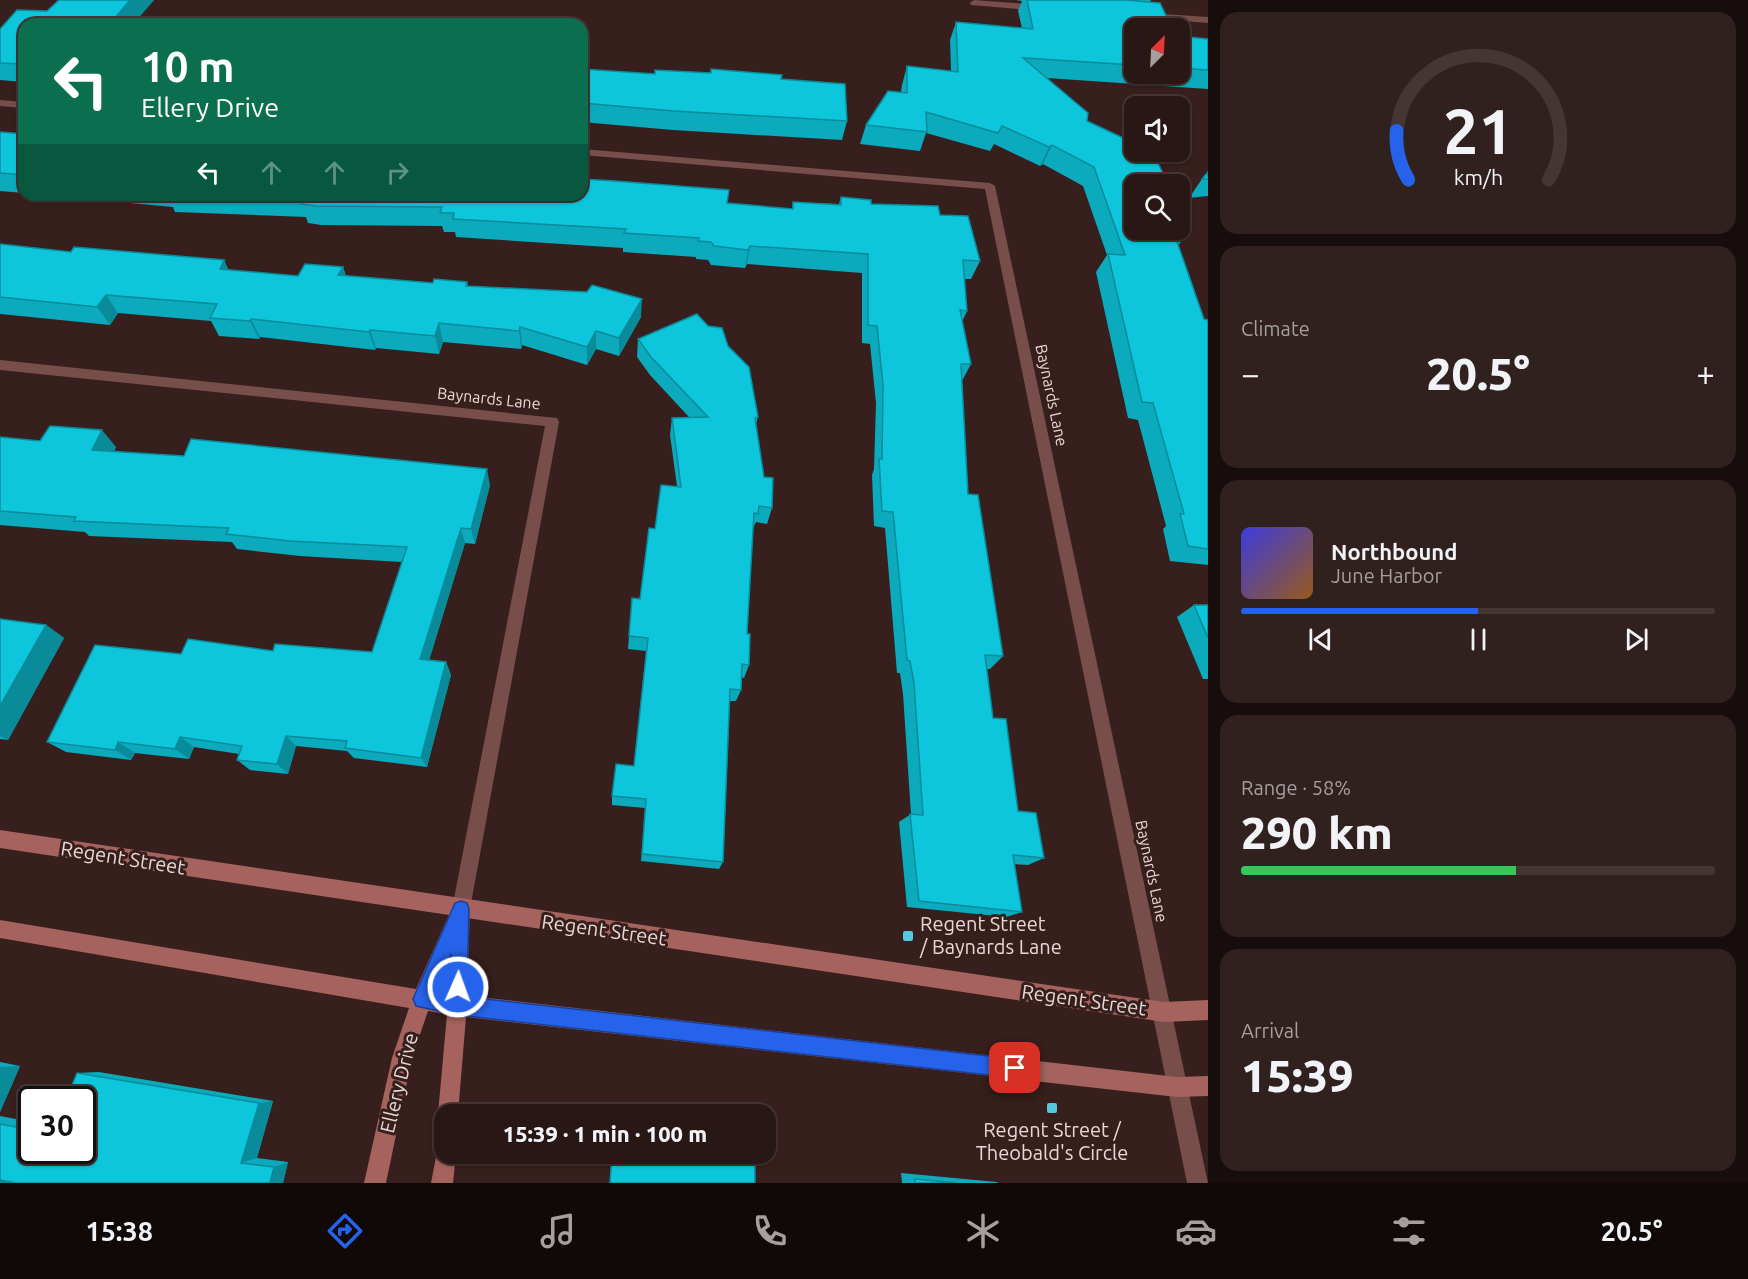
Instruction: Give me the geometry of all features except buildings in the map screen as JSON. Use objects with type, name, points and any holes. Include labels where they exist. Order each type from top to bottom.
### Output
[{"type":"street","points":[[974,3],[1056,9]]},
{"type":"street","points":[[1138,15],[1208,20]]},
{"type":"street","points":[[0,103],[18,104]]},
{"type":"street","name":"Baynards Lane","points":[[588,152],[990,186],[1164,1012]]},
{"type":"street","name":"Baynards Lane","points":[[0,365],[552,422],[461,909]]},
{"type":"street","name":"Regent Street","points":[[0,839],[1164,1012],[1208,1010]]},
{"type":"street","points":[[449,1104],[457,1006],[461,909]]},
{"type":"street","name":"Ellery Drive","points":[[375,1183],[402,1058],[422,999],[461,909]]},
{"type":"street","points":[[0,929],[457,1006],[1177,1087],[1208,1086]]},
{"type":"street","points":[[1164,1012],[1177,1087],[1198,1183]]},
{"type":"street","points":[[442,1183],[444,1164]]},
{"type":"place","name":"Regent Street / Baynards Lane","points":[[908,936]]},
{"type":"place","name":"Regent Street / Theobald's Circle","points":[[1052,1108]]},
{"type":"route","points":[[458,987],[461,909],[422,999],[457,1006],[1015,1068]]}]
